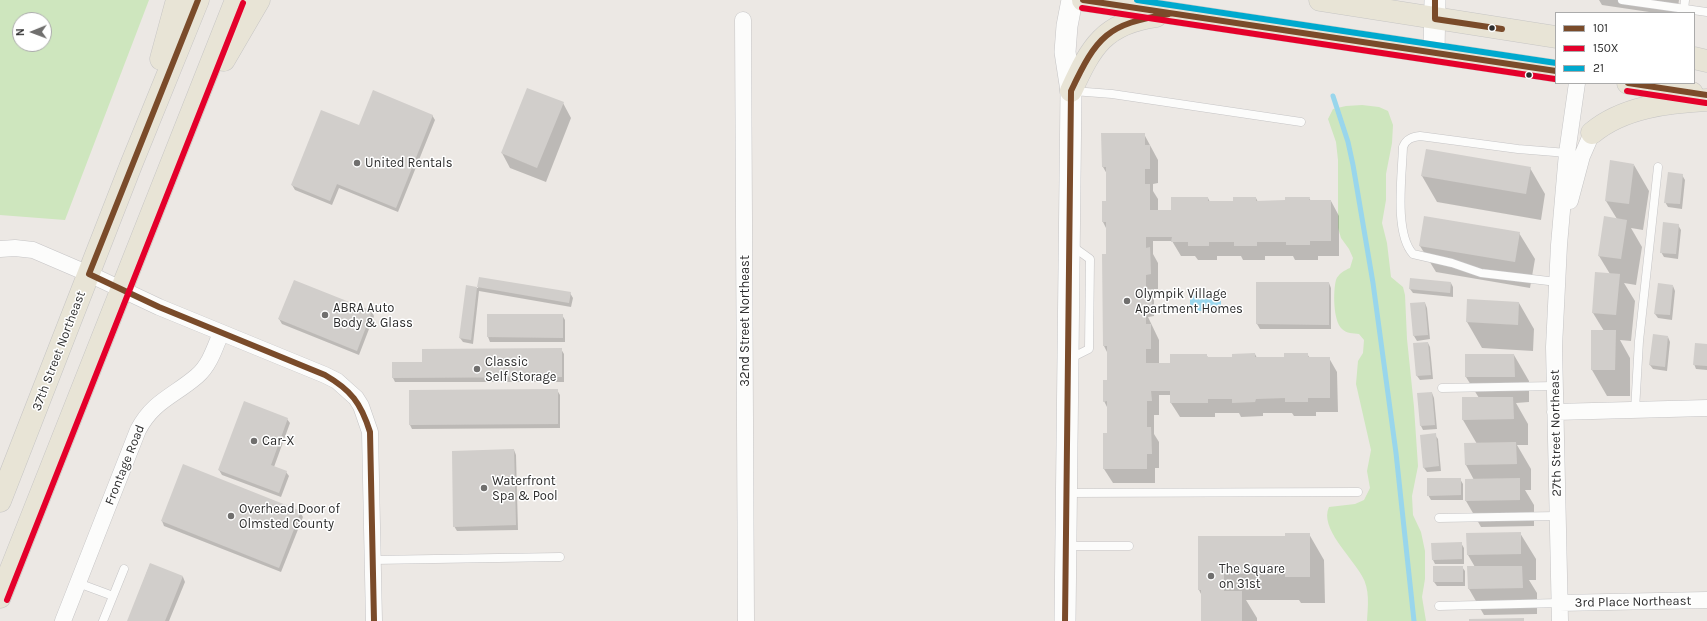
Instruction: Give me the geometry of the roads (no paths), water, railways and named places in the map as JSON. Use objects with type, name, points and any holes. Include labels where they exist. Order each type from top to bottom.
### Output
[{"type":"main road","points":[[131,165],[177,0]]},
{"type":"main road","name":"37th Street Northeast","points":[[0,501],[131,165],[198,0]]},
{"type":"main road","points":[[0,597],[236,0]]},
{"type":"main road","points":[[169,169],[225,59],[259,0]]},
{"type":"main road","points":[[1083,0],[1555,71]]},
{"type":"main road","points":[[1320,0],[1435,9],[1555,37]]},
{"type":"main road","points":[[1071,91],[1081,68],[1096,44],[1110,32],[1132,21],[1169,14]]},
{"type":"main road","points":[[1695,58],[1707,61]]},
{"type":"main road","points":[[1635,84],[1707,95]]},
{"type":"main road","points":[[1592,133],[1602,124],[1637,110],[1663,104],[1707,100]]},
{"type":"street","points":[[1065,621],[1071,91],[1065,52],[1067,26],[1072,0]]},
{"type":"street","points":[[1434,52],[1435,9]]},
{"type":"street","name":"32nd Street Northeast","points":[[744,20],[746,621]]},
{"type":"street","name":"27th Street Northeast","points":[[1560,621],[1554,347],[1558,245],[1566,153],[1577,84]]},
{"type":"street","name":"27th Street Northeast","points":[[1558,245],[1578,170],[1592,133]]},
{"type":"street","points":[[0,249],[15,248],[33,250],[221,333],[312,369],[337,381],[348,389],[362,406],[370,432],[374,621]]},
{"type":"street","name":"Frontage Road","points":[[63,621],[144,418],[158,404],[198,375],[210,358],[221,333]]},
{"type":"street","points":[[1555,412],[1707,408]]},
{"type":"street","name":"3rd Place Northeast","points":[[1560,603],[1707,600]]},
{"type":"lane","points":[[1622,0],[1684,10],[1707,12]]},
{"type":"lane","points":[[1684,10],[1685,0]]},
{"type":"lane","points":[[1071,91],[1112,94],[1300,122]]},
{"type":"lane","points":[[1557,282],[1482,273],[1413,254],[1405,243],[1401,219],[1403,147],[1405,142],[1409,139],[1420,136],[1518,149],[1566,153]]},
{"type":"lane","points":[[1635,410],[1639,341],[1658,167]]},
{"type":"lane","points":[[1442,388],[1555,386]]},
{"type":"lane","points":[[1066,493],[1358,492]]},
{"type":"lane","points":[[1439,518],[1557,516]]},
{"type":"lane","points":[[1065,546],[1129,546]]},
{"type":"lane","points":[[373,560],[560,557]]},
{"type":"lane","points":[[103,621],[124,569]]},
{"type":"lane","points":[[78,583],[113,596]]},
{"type":"lane","points":[[1439,606],[1560,603]]},
{"type":"water","points":[[1190,295],[1221,295],[1221,311],[1190,311]]},
{"type":"waterway","points":[[1333,96],[1348,142],[1353,165],[1373,283],[1396,453],[1414,621]]},
{"type":"place","name":"United Rentals","points":[[357,163]]},
{"type":"place","name":"Olympik Village Apartment Homes","points":[[1127,301]]},
{"type":"place","name":"ABRA Auto Body & Glass","points":[[325,315]]},
{"type":"place","name":"Classic Self Storage","points":[[477,369]]},
{"type":"place","name":"Car-X","points":[[254,441]]},
{"type":"place","name":"Waterfront Spa & Pool","points":[[484,488]]},
{"type":"place","name":"Overhead Door of Olmsted County","points":[[231,516]]},
{"type":"place","name":"The Square on 31st","points":[[1211,576]]}]
